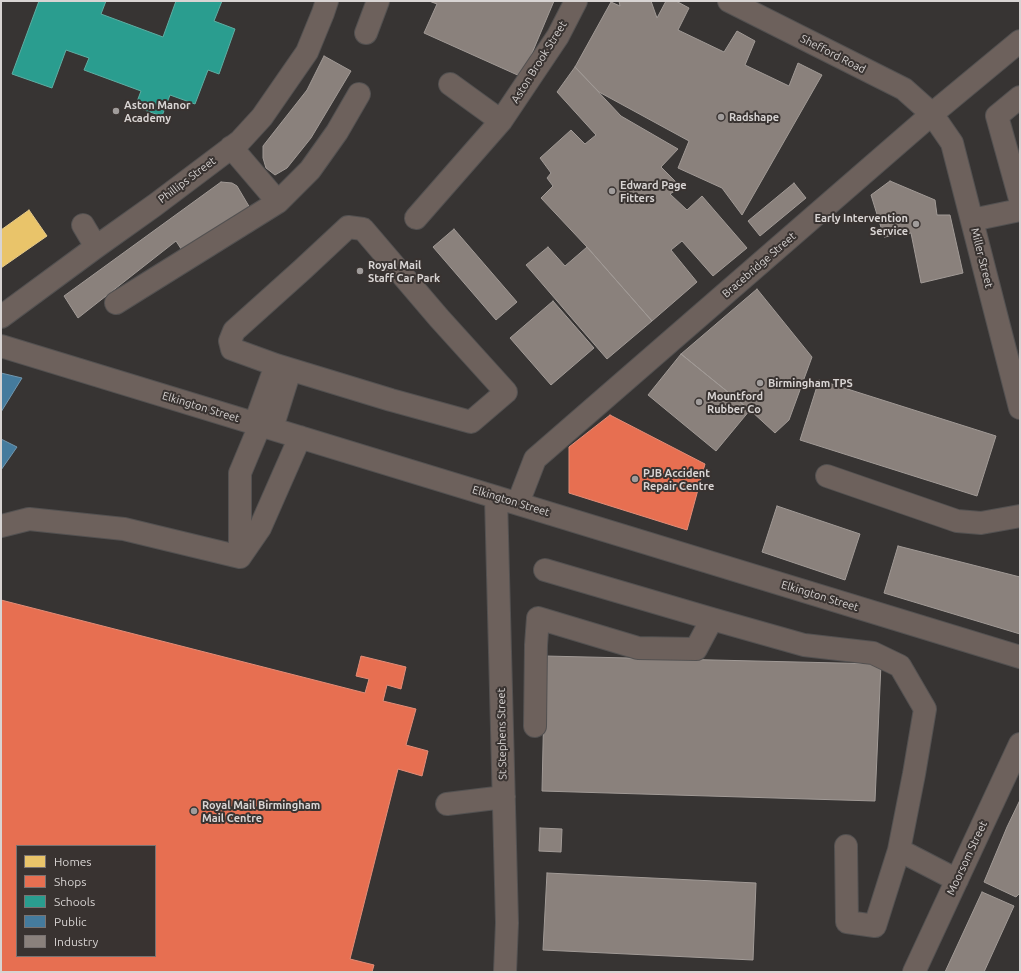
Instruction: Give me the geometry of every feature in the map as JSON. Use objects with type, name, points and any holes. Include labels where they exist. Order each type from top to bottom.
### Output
[{"type":"street","name":"Phillips Street","points":[[1,317],[155,205],[240,140],[262,117],[307,52],[323,13],[326,1]]},
{"type":"street","points":[[366,34],[378,1]]},
{"type":"street","name":"Aston Brook Street","points":[[416,218],[501,121],[558,36],[576,1]]},
{"type":"street","name":"Shefford Road","points":[[729,1],[904,89],[932,114]]},
{"type":"street","name":"Bracebridge Street","points":[[518,504],[535,459],[932,114],[1020,41]]},
{"type":"street","points":[[450,84],[501,121]]},
{"type":"street","points":[[116,303],[278,202],[310,170],[337,132],[359,94]]},
{"type":"street","points":[[1020,97],[997,116],[1020,199]]},
{"type":"street","name":"Miller Street","points":[[932,114],[952,143],[1020,408]]},
{"type":"street","points":[[231,147],[278,202]]},
{"type":"street","points":[[972,220],[1020,210]]},
{"type":"street","points":[[83,225],[96,247]]},
{"type":"street","points":[[348,227],[363,230],[506,392],[471,422],[391,400],[283,367],[232,349],[230,341],[234,331],[348,227]]},
{"type":"street","name":"Elkington Street","points":[[11,349],[1020,657]]},
{"type":"street","points":[[240,557],[240,473],[262,426],[283,367]]},
{"type":"street","points":[[240,557],[260,528],[300,437]]},
{"type":"street","points":[[827,476],[957,521],[981,523],[1020,516]]},
{"type":"street","name":"St Stephens Street","points":[[496,497],[507,923],[505,972]]},
{"type":"street","points":[[1,526],[29,519],[124,529],[240,557]]},
{"type":"street","points":[[545,570],[804,645],[873,653],[900,666],[925,709],[899,850],[875,926],[847,922],[846,846]]},
{"type":"street","points":[[535,726],[536,645],[538,618],[638,648],[696,649],[712,619]]},
{"type":"street","name":"Moorsom Street","points":[[914,972],[1020,744]]},
{"type":"street","points":[[447,804],[504,797]]},
{"type":"street","points":[[899,850],[957,880]]},
{"type":"building: Homes","points":[[29,210],[47,236],[1,268],[1,230]]},
{"type":"building: Shops","name":"PJB Accident Repair Centre","points":[[610,415],[705,464],[687,530],[569,493],[569,447]]},
{"type":"building: Shops","name":"Royal Mail Birmingham Mail Centre","points":[[1,600],[365,693],[369,679],[356,676],[361,656],[406,667],[401,689],[387,685],[383,701],[416,709],[406,745],[428,751],[422,776],[398,769],[350,959],[374,965],[372,972],[1,972]]},
{"type":"building: Schools","points":[[39,1],[106,1],[101,14],[163,37],[176,1],[222,1],[214,21],[235,29],[219,74],[208,70],[195,104],[170,95],[162,116],[135,107],[141,91],[84,70],[89,58],[66,50],[52,88],[12,74]]},
{"type":"building: Public","points":[[1,373],[22,378],[1,412]]},
{"type":"building: Public","points":[[1,439],[17,447],[1,470]]},
{"type":"building: Industry","points":[[429,1],[554,1],[522,77],[424,33],[437,4]]},
{"type":"building: Industry","name":"Radshape","points":[[619,1],[651,1],[657,18],[666,1],[676,1],[689,8],[678,30],[724,52],[737,31],[755,41],[745,65],[789,86],[798,63],[822,75],[742,215],[722,188],[678,168],[689,141],[599,92],[575,67],[611,2],[620,6]]},
{"type":"building: Industry","points":[[324,56],[351,71],[311,138],[287,168],[275,175],[266,168],[263,158],[263,146],[307,90]]},
{"type":"building: Industry","name":"Edward Page Fitters","points":[[575,67],[621,116],[678,149],[661,167],[681,187],[670,194],[687,210],[702,196],[747,248],[713,276],[682,241],[671,250],[697,282],[652,321],[587,247],[541,198],[553,186],[547,178],[551,173],[540,158],[571,130],[585,144],[596,135],[557,92]]},
{"type":"building: Industry","name":"Early Intervention Service","points":[[890,181],[935,200],[937,215],[950,215],[963,273],[921,283],[911,233],[884,237],[871,195]]},
{"type":"building: Industry","points":[[221,182],[232,183],[237,186],[250,208],[185,255],[176,241],[78,318],[64,296]]},
{"type":"building: Industry","points":[[794,183],[806,198],[760,236],[748,221]]},
{"type":"building: Industry","points":[[454,229],[517,302],[496,320],[433,247]]},
{"type":"building: Industry","points":[[548,247],[565,266],[587,247],[652,321],[607,359],[526,265]]},
{"type":"building: Industry","name":"Birmingham TPS","points":[[757,289],[812,357],[789,420],[775,433],[750,410],[681,354]]},
{"type":"building: Industry","points":[[553,301],[594,348],[551,385],[510,338]]},
{"type":"building: Industry","name":"Mountford Rubber Co","points":[[681,354],[750,410],[716,451],[648,395]]},
{"type":"building: Industry","points":[[819,380],[996,436],[977,496],[800,440]]},
{"type":"building: Industry","points":[[777,506],[860,534],[845,580],[762,552]]},
{"type":"building: Industry","points":[[898,546],[1020,577],[1020,634],[884,593]]},
{"type":"building: Industry","points":[[545,656],[881,664],[875,801],[542,791]]},
{"type":"building: Industry","points":[[1020,800],[1020,893],[1016,897],[984,882]]},
{"type":"building: Industry","points":[[540,828],[562,829],[561,852],[539,851]]},
{"type":"building: Industry","points":[[547,873],[756,883],[753,960],[543,950]]},
{"type":"building: Industry","points":[[982,892],[1014,906],[984,972],[945,972]]},
{"type":"place","name":"Aston Manor Academy","points":[[116,111]]},
{"type":"place","name":"Radshape","points":[[721,117]]},
{"type":"place","name":"Edward Page Fitters","points":[[612,191]]},
{"type":"place","name":"Early Intervention Service","points":[[916,224]]},
{"type":"place","name":"Royal Mail Staff Car Park","points":[[360,271]]},
{"type":"place","name":"Birmingham TPS","points":[[760,383]]},
{"type":"place","name":"Mountford Rubber Co","points":[[699,402]]},
{"type":"place","name":"PJB Accident Repair Centre","points":[[635,479]]},
{"type":"place","name":"Royal Mail Birmingham Mail Centre","points":[[194,811]]}]
